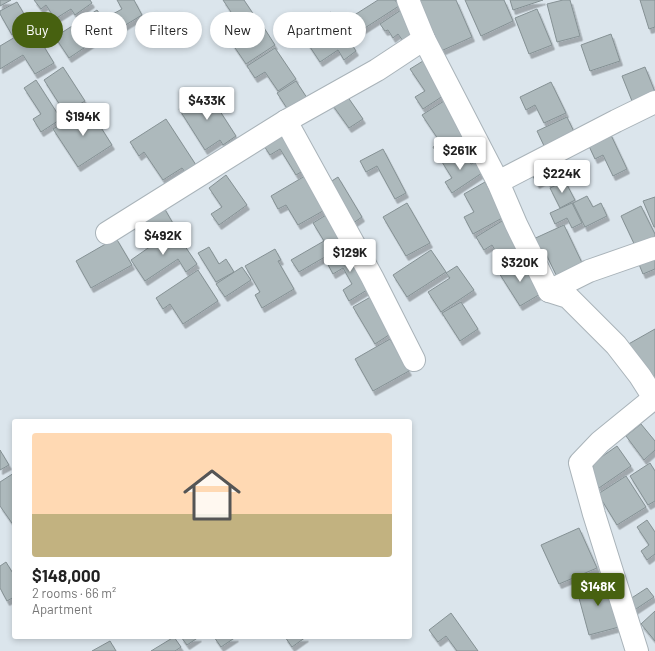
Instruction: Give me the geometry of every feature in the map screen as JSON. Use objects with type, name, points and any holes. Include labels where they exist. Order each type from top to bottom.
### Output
[{"type":"street","points":[[408,0],[424,39],[498,182],[516,224],[549,291],[568,297],[616,345],[640,376],[654,398],[600,442],[580,463],[596,521],[637,651]]},
{"type":"street","points":[[107,233],[286,121],[377,70],[424,39]]},
{"type":"street","points":[[498,182],[655,102]]},
{"type":"street","points":[[286,121],[372,278],[414,360]]},
{"type":"street","points":[[549,291],[588,271],[655,248]]},
{"type":"building","points":[[0,0],[11,0],[0,6]]},
{"type":"building","points":[[34,0],[90,0],[92,3],[79,12],[73,12],[71,9],[63,14],[63,12],[50,12],[46,5],[41,9]]},
{"type":"building","points":[[117,0],[134,0],[140,12],[135,12],[135,19],[127,24],[127,12],[116,12],[122,9]]},
{"type":"building","points":[[223,0],[244,0],[252,12],[231,12]]},
{"type":"building","points":[[378,0],[395,0],[399,6],[366,27],[366,12],[359,12]]},
{"type":"building","points":[[418,0],[456,0],[472,37],[441,51]]},
{"type":"building","points":[[465,0],[504,0],[513,21],[481,36]]},
{"type":"building","points":[[510,0],[543,0],[513,10]]},
{"type":"building","points":[[570,0],[580,36],[557,42],[547,4]]},
{"type":"building","points":[[640,0],[655,0],[655,27],[649,29]]},
{"type":"building","points":[[17,2],[23,12],[12,12],[12,35],[0,14],[0,11]]},
{"type":"building","points":[[537,9],[552,45],[529,54],[515,18]]},
{"type":"building","points":[[401,10],[416,33],[403,41],[398,34],[393,38],[388,30],[385,31],[380,24]]},
{"type":"building","points":[[71,27],[71,48],[84,48],[69,58],[62,48],[63,32]]},
{"type":"building","points":[[265,29],[273,42],[273,46],[246,64],[235,48],[265,48]]},
{"type":"building","points":[[611,34],[620,61],[590,71],[581,45]]},
{"type":"building","points":[[12,39],[12,48],[45,48],[54,63],[35,74],[23,55],[0,69],[0,46]]},
{"type":"building","points":[[275,48],[296,79],[278,91],[265,72],[255,78],[247,66]]},
{"type":"building","points":[[311,48],[354,48],[356,51],[344,60],[338,50],[320,62]]},
{"type":"building","points":[[423,61],[449,92],[423,109],[415,97],[425,91],[410,69]]},
{"type":"building","points":[[63,67],[85,101],[65,113],[44,80]]},
{"type":"building","points":[[645,67],[655,92],[634,106],[622,76]]},
{"type":"building","points":[[36,80],[61,119],[41,132],[33,119],[41,114],[24,88]]},
{"type":"building","points":[[296,81],[311,104],[292,116],[277,93]]},
{"type":"building","points":[[551,82],[566,113],[544,123],[535,105],[526,110],[520,97]]},
{"type":"building","points":[[207,91],[236,136],[223,145],[220,140],[205,150],[179,109]]},
{"type":"building","points":[[345,93],[363,119],[349,128],[331,103]]},
{"type":"building","points":[[444,101],[471,136],[439,157],[433,147],[440,142],[422,115]]},
{"type":"building","points":[[88,107],[112,145],[78,167],[53,129]]},
{"type":"building","points":[[567,117],[577,138],[547,152],[537,131]]},
{"type":"building","points":[[166,119],[196,165],[185,172],[182,168],[163,180],[144,152],[139,156],[130,142]]},
{"type":"building","points":[[286,132],[308,168],[296,175],[280,149],[270,155],[264,146]]},
{"type":"building","points":[[610,133],[627,169],[613,176],[603,155],[595,159],[588,144]]},
{"type":"building","points":[[383,149],[406,193],[395,199],[377,166],[366,172],[360,161]]},
{"type":"building","points":[[461,149],[471,164],[475,162],[482,173],[452,193],[445,182],[452,178],[442,162]]},
{"type":"building","points":[[554,157],[564,179],[550,186],[546,179],[537,184],[529,168]]},
{"type":"building","points":[[310,173],[330,207],[298,225],[286,205],[278,209],[271,196]]},
{"type":"building","points":[[226,175],[247,205],[219,225],[211,214],[222,207],[209,188]]},
{"type":"building","points":[[338,177],[362,217],[349,226],[324,186]]},
{"type":"building","points":[[565,181],[575,200],[560,208],[550,188]]},
{"type":"building","points":[[485,182],[504,217],[473,234],[464,217],[474,212],[464,194]]},
{"type":"building","points":[[587,196],[593,207],[601,203],[607,216],[585,227],[573,203]]},
{"type":"building","points":[[655,197],[655,227],[654,227],[643,201]]},
{"type":"building","points":[[407,203],[430,243],[406,256],[383,217]]},
{"type":"building","points":[[572,203],[582,223],[572,228],[567,218],[555,224],[550,213]]},
{"type":"building","points":[[163,206],[174,225],[144,244],[133,226]]},
{"type":"building","points":[[641,206],[655,234],[655,244],[638,252],[621,216]]},
{"type":"building","points":[[331,212],[349,243],[299,272],[291,260],[324,241],[313,223]]},
{"type":"building","points":[[502,221],[521,252],[503,264],[492,245],[484,250],[476,237]]},
{"type":"building","points":[[564,225],[584,267],[558,279],[546,254],[537,258],[529,241]]},
{"type":"building","points":[[174,230],[197,264],[186,272],[178,259],[145,281],[131,260]]},
{"type":"building","points":[[116,238],[132,265],[91,288],[76,261]]},
{"type":"building","points":[[209,247],[219,264],[226,259],[234,272],[216,282],[198,253]]},
{"type":"building","points":[[350,248],[372,287],[349,301],[343,290],[352,284],[343,268],[333,274],[326,261]]},
{"type":"building","points":[[275,249],[281,260],[278,261],[294,289],[262,308],[255,295],[260,292],[245,266]]},
{"type":"building","points":[[431,250],[446,272],[407,297],[393,275]]},
{"type":"building","points":[[655,255],[655,269],[643,274],[638,262]]},
{"type":"building","points":[[521,260],[542,293],[520,306],[499,273]]},
{"type":"building","points":[[457,266],[474,290],[441,312],[428,292],[450,278],[446,273]]},
{"type":"building","points":[[242,267],[251,280],[225,297],[216,284]]},
{"type":"building","points":[[198,270],[218,301],[183,324],[170,304],[163,309],[156,298]]},
{"type":"building","points":[[374,295],[395,331],[375,344],[353,307]]},
{"type":"building","points":[[461,302],[478,329],[460,341],[442,313]]},
{"type":"building","points":[[655,329],[655,387],[625,346]]},
{"type":"building","points":[[390,339],[409,371],[373,391],[355,359]]},
{"type":"building","points":[[641,424],[655,441],[655,450],[644,460],[626,436]]},
{"type":"building","points":[[617,446],[631,466],[599,488],[592,478],[593,463]]},
{"type":"building","points":[[0,450],[9,465],[0,470]]},
{"type":"building","points":[[650,463],[655,471],[655,501],[648,505],[630,476]]},
{"type":"building","points":[[12,474],[12,523],[0,506],[0,482]]},
{"type":"building","points":[[626,476],[646,507],[617,525],[598,494]]},
{"type":"building","points":[[647,520],[655,532],[655,554],[647,560],[641,551],[649,545],[637,527]]},
{"type":"building","points":[[579,528],[597,568],[559,584],[541,545]]},
{"type":"building","points":[[6,562],[12,572],[12,598],[7,601],[0,588],[0,566]]},
{"type":"building","points":[[606,579],[619,627],[589,635],[576,587]]},
{"type":"building","points":[[647,588],[654,597],[630,613],[627,601]]},
{"type":"building","points":[[655,611],[655,641],[641,624]]},
{"type":"building","points":[[451,613],[478,651],[457,651],[446,636],[438,642],[429,630]]},
{"type":"building","points":[[171,639],[175,639],[181,647],[175,651],[151,651]]},
{"type":"building","points":[[182,639],[196,639],[187,645]]},
{"type":"building","points":[[215,639],[233,639],[221,647]]},
{"type":"building","points":[[286,639],[303,639],[292,647]]},
{"type":"building","points":[[110,641],[116,651],[92,651]]}]
